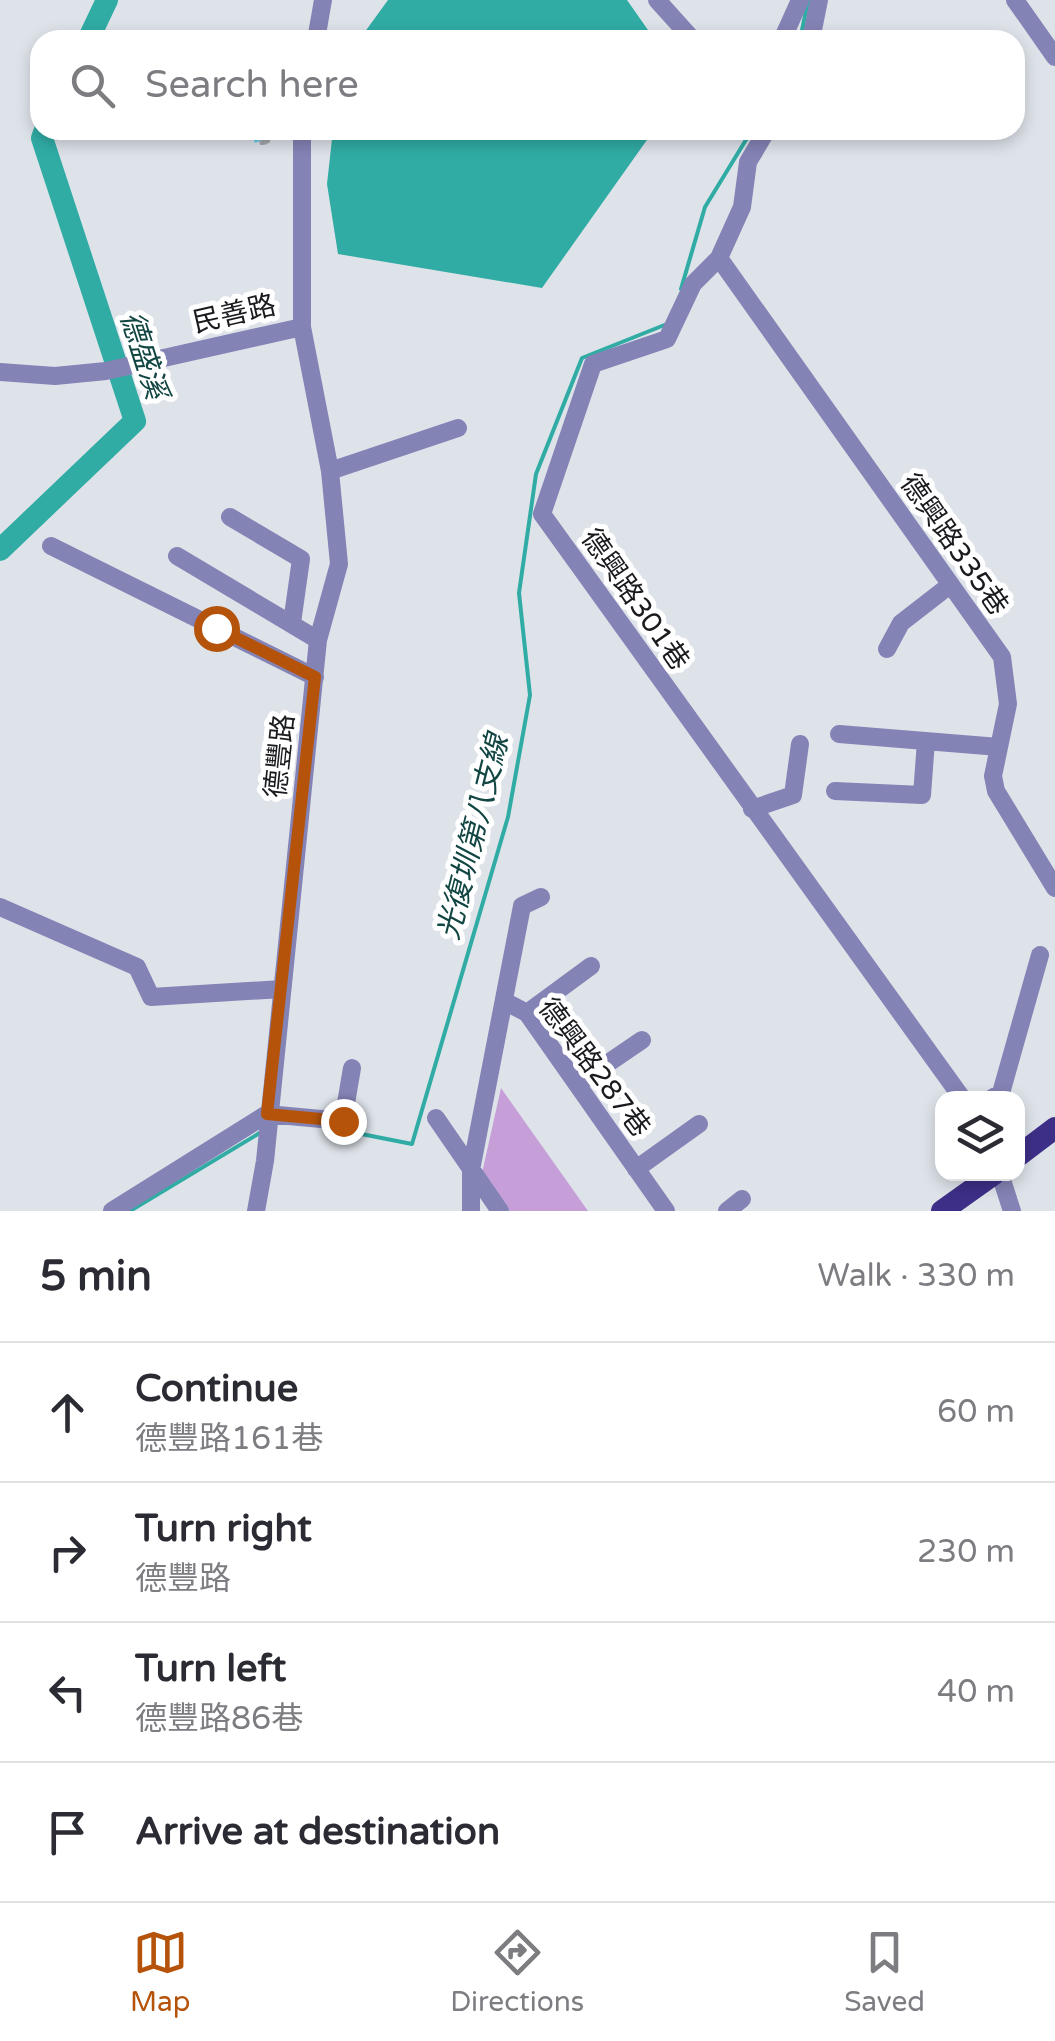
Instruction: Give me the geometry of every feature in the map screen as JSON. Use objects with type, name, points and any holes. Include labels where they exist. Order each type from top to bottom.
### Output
[{"type":"main road","points":[[1025,1151],[1055,1128]]},
{"type":"main road","points":[[942,1211],[986,1181]]},
{"type":"street","points":[[318,30],[323,0]]},
{"type":"street","points":[[658,0],[684,30]]},
{"type":"street","points":[[786,30],[800,0]]},
{"type":"street","points":[[813,30],[819,0]]},
{"type":"street","points":[[1015,0],[1055,57]]},
{"type":"street","name":"德豐路","points":[[256,1211],[318,640],[339,564],[330,471],[302,327],[302,140]]},
{"type":"street","name":"德興路301巷","points":[[760,140],[748,162],[742,207],[719,258],[693,284],[667,338],[593,364],[542,514],[957,1091]]},
{"type":"street","name":"德興路335巷","points":[[719,258],[1002,658],[1008,704],[993,776],[996,792],[1055,888]]},
{"type":"street","name":"民善路","points":[[0,372],[55,376],[106,371],[302,327]]},
{"type":"street","points":[[330,471],[458,428]]},
{"type":"street","points":[[230,517],[301,559],[292,622]]},
{"type":"street","points":[[52,546],[315,677]]},
{"type":"street","points":[[177,556],[318,640]]},
{"type":"street","points":[[886,649],[901,623],[950,585]]},
{"type":"street","points":[[839,734],[999,747]]},
{"type":"street","points":[[834,791],[922,795],[926,741]]},
{"type":"street","points":[[752,809],[793,795],[800,744]]},
{"type":"street","points":[[506,1002],[522,906],[540,897]]},
{"type":"street","points":[[0,907],[137,967],[151,997],[282,988]]},
{"type":"street","points":[[1002,1091],[1040,955]]},
{"type":"street","points":[[527,1013],[591,966]]},
{"type":"street","name":"德興路287巷","points":[[471,1211],[472,1170],[506,1002],[527,1013],[666,1211]]},
{"type":"street","points":[[579,1084],[642,1040]]},
{"type":"street","points":[[112,1211],[267,1114],[343,1121],[352,1068]]},
{"type":"street","points":[[436,1118],[500,1211]]},
{"type":"street","points":[[636,1168],[699,1124]]},
{"type":"street","points":[[999,1181],[1012,1211]]},
{"type":"shaded area","points":[[388,0],[627,0],[648,30],[366,30]]},
{"type":"shaded area","points":[[332,140],[647,140],[542,288],[338,254],[327,184]]},
{"type":"shaded area","points":[[501,1088],[588,1211],[509,1211],[482,1173]]},
{"type":"waterway","name":"德盛溪","points":[[93,30],[107,0]]},
{"type":"waterway","name":"光復圳第八支線","points":[[802,30],[808,1]]},
{"type":"waterway","name":"德盛溪","points":[[0,550],[135,421],[43,140]]},
{"type":"waterway","name":"光復圳第八支線","points":[[681,289],[705,207],[746,140]]},
{"type":"waterway","name":"光復圳第八支線","points":[[331,1128],[412,1144],[508,817],[530,695],[519,593],[536,474],[582,358],[667,324]]},
{"type":"waterway","name":"光復圳第八支線","points":[[130,1211],[263,1131]]},
{"type":"route","points":[[216,628],[315,677],[267,1114],[343,1121]]}]
